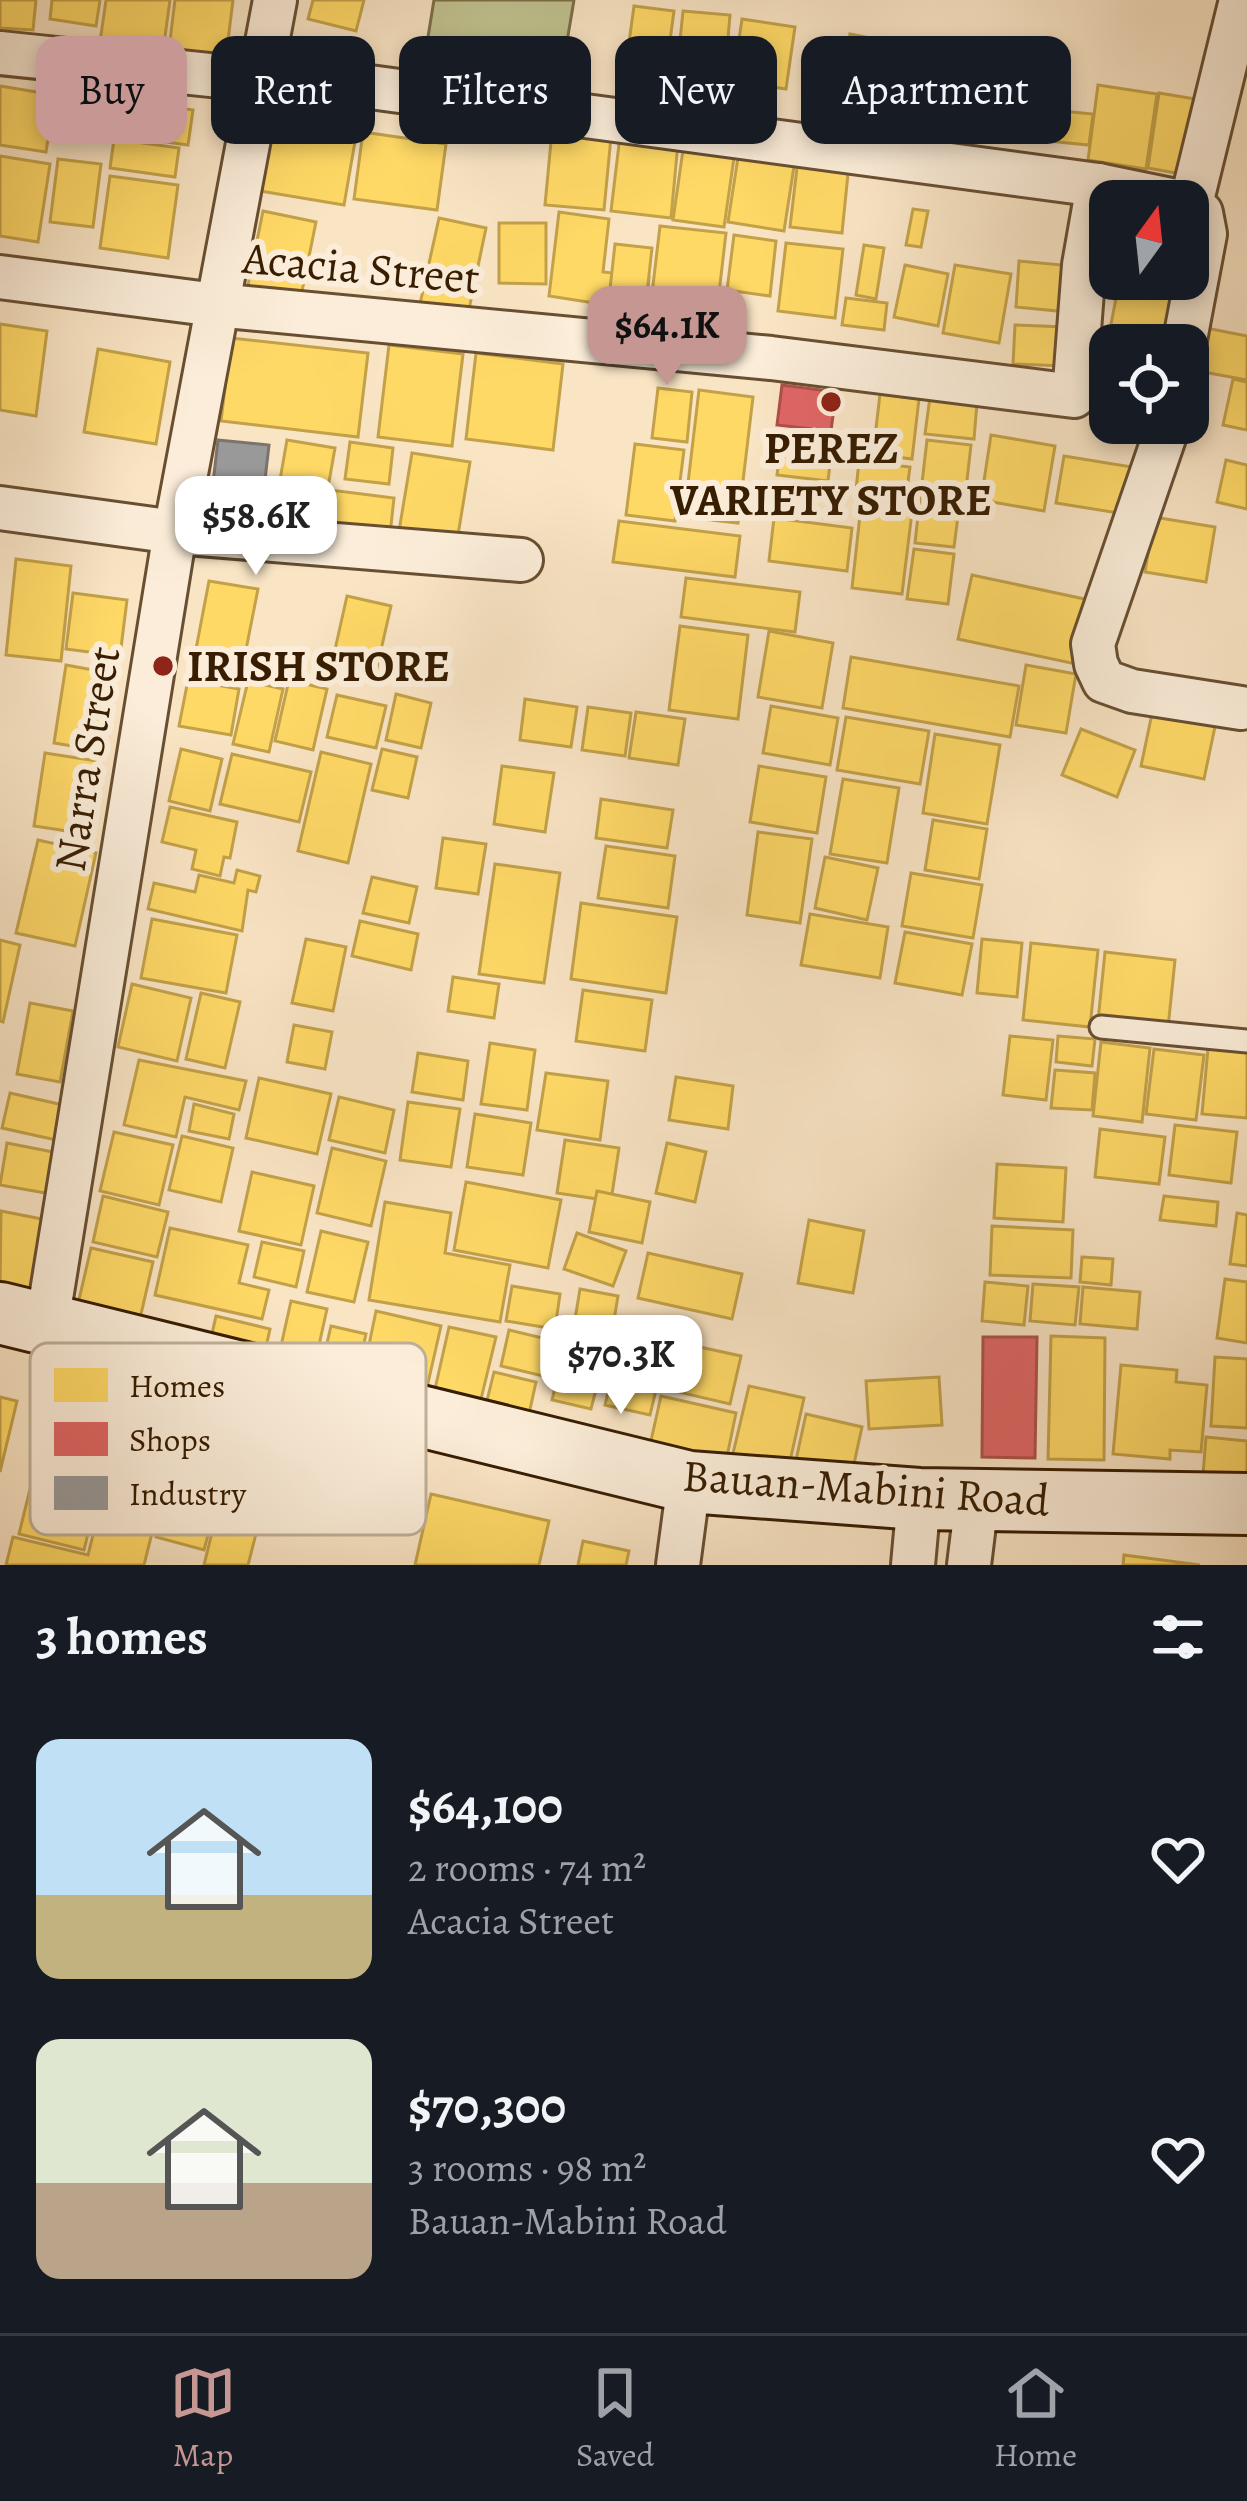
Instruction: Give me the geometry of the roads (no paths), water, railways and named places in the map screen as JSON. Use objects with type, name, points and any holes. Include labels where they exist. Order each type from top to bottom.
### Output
[{"type":"main road","name":"Bauan-Mabini Road","points":[[24,1318],[125,1343]]},
{"type":"main road","name":"Bauan-Mabini Road","points":[[426,1417],[689,1482],[919,1499],[1247,1504]]},
{"type":"street","name":"Narra Street","points":[[267,36],[275,0]]},
{"type":"street","points":[[1191,180],[1241,0]]},
{"type":"street","points":[[0,53],[211,75]]},
{"type":"street","points":[[375,88],[1089,184]]},
{"type":"street","name":"Narra Street","points":[[24,1318],[245,144]]},
{"type":"street","name":"Acacia Street","points":[[0,278],[216,305],[771,358],[1074,396],[1089,236]]},
{"type":"street","points":[[1162,444],[1093,644],[1096,664],[1104,680],[1132,691],[1241,708]]},
{"type":"street","points":[[0,508],[175,532],[521,560]]},
{"type":"street","points":[[678,1565],[689,1482]]},
{"type":"street","points":[[913,1565],[919,1499]]},
{"type":"street","points":[[969,1565],[977,1500]]},
{"type":"lane","points":[[1102,1027],[1247,1041]]},
{"type":"place","name":"PEREZ VARIETY STORE","points":[[831,402]]},
{"type":"place","name":"IRISH STORE","points":[[163,666]]}]
